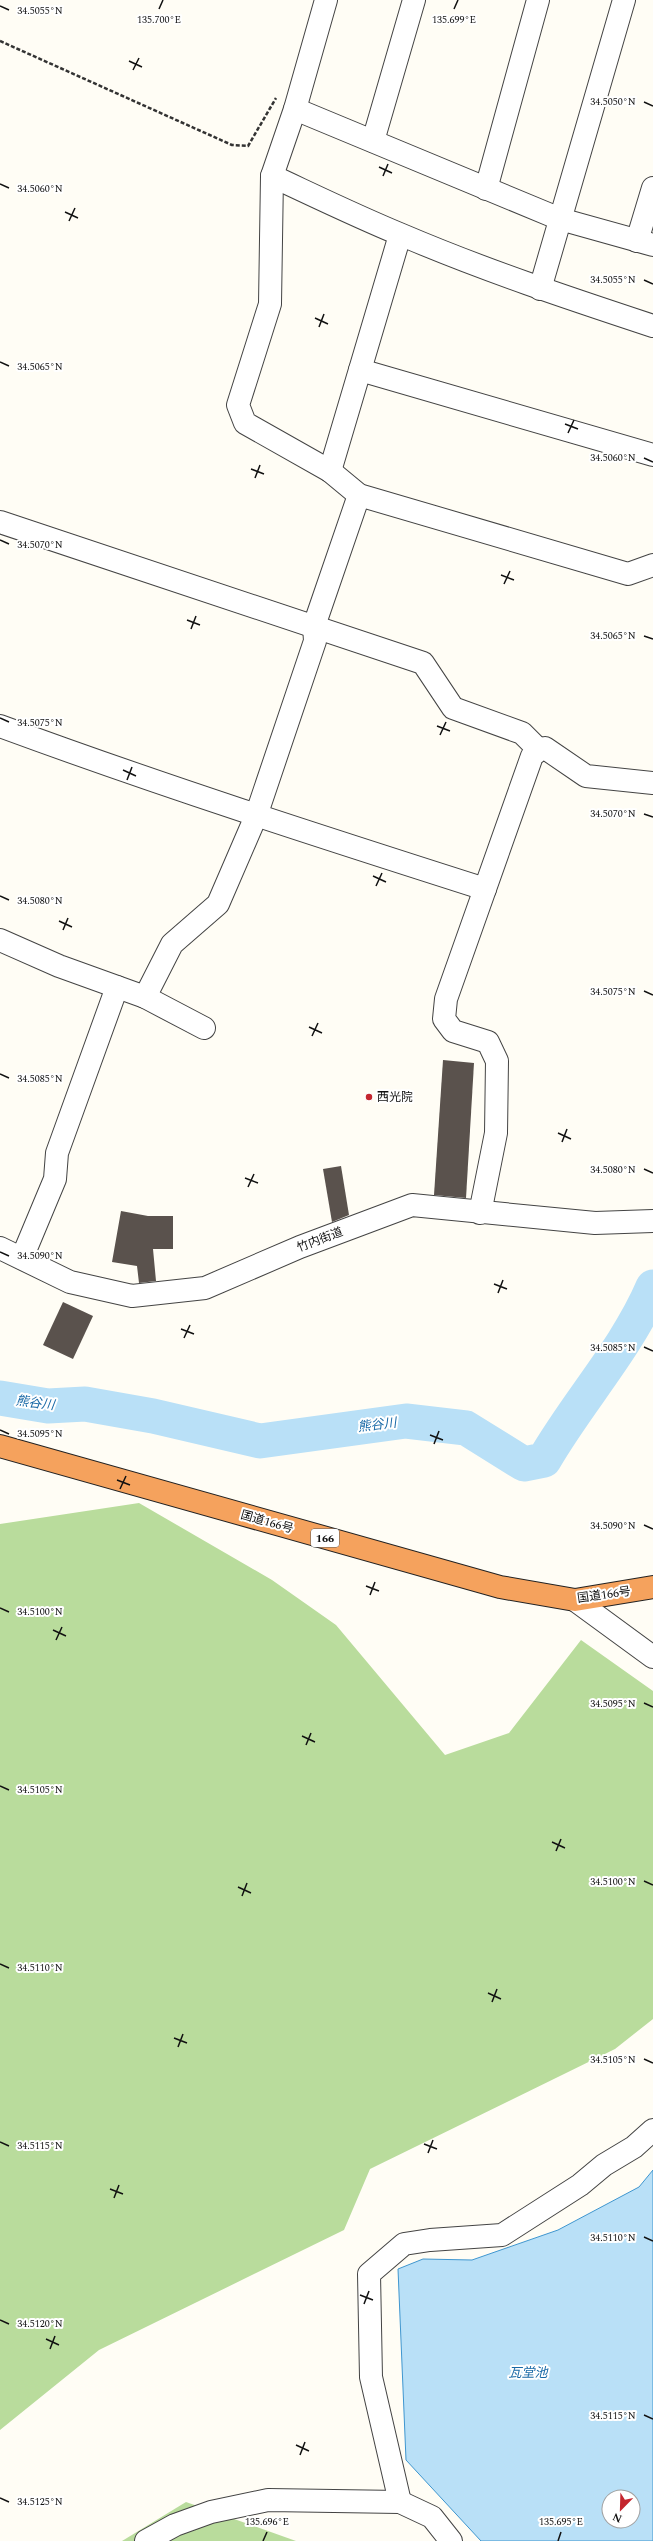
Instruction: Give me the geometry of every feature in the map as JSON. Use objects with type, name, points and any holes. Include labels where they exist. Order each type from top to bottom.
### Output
[{"type":"highway","name":"国道166号","points":[[0,1446],[500,1587],[575,1600],[653,1587]]},
{"type":"street","points":[[326,0],[297,103],[272,176],[270,304],[238,406],[245,423],[330,471],[358,495],[628,574],[653,565]]},
{"type":"street","points":[[373,141],[414,0]]},
{"type":"street","points":[[486,190],[538,0]]},
{"type":"street","points":[[540,289],[624,0]]},
{"type":"street","points":[[297,103],[373,141],[486,190],[560,219],[645,243],[653,188]]},
{"type":"street","points":[[272,176],[400,235],[540,289],[653,326]]},
{"type":"street","points":[[330,471],[400,235]]},
{"type":"street","points":[[360,370],[653,456]]},
{"type":"street","points":[[145,997],[172,944],[218,904],[256,816],[315,641],[314,626],[358,495]]},
{"type":"street","points":[[0,522],[423,663],[453,708],[522,733],[539,750]]},
{"type":"street","points":[[0,726],[118,770],[485,889]]},
{"type":"street","points":[[480,1213],[496,1133],[497,1061],[488,1042],[453,1031],[444,1018],[446,999],[532,756],[539,750],[545,748],[586,776],[653,783]]},
{"type":"street","points":[[0,940],[59,966],[145,997],[204,1028]]},
{"type":"street","points":[[22,1258],[55,1179],[56,1153],[117,987]]},
{"type":"street","name":"竹内街道","points":[[0,1248],[70,1282],[132,1296],[204,1288],[300,1247],[412,1205],[480,1213],[595,1223],[653,1222]]},
{"type":"street","points":[[575,1600],[653,1657]]},
{"type":"street","points":[[400,2502],[371,2377],[369,2274],[404,2244],[430,2240],[502,2235],[580,2185],[604,2165],[634,2147],[653,2130]]},
{"type":"street","points":[[146,2541],[175,2525],[211,2512],[268,2500],[400,2502],[432,2517],[451,2541]]},
{"type":"path","points":[[0,41],[232,145],[248,146],[274,98],[297,103]]},
{"type":"green space","points":[[139,1503],[272,1580],[336,1625],[445,1755],[509,1733],[581,1640],[653,1691],[653,2019],[615,2049],[370,2169],[344,2230],[99,2350],[0,2430],[0,1524]]},
{"type":"green space","points":[[186,2502],[296,2541],[122,2541]]},
{"type":"water","name":"瓦堂池","points":[[653,2170],[653,2541],[481,2541],[406,2460],[398,2269],[423,2259],[472,2260],[558,2230],[639,2187]]},
{"type":"building","points":[[443,1060],[474,1063],[466,1198],[434,1195]]},
{"type":"building","points":[[341,1166],[349,1215],[332,1222],[323,1169]]},
{"type":"building","points":[[121,1211],[148,1216],[173,1216],[173,1249],[153,1249],[156,1281],[139,1283],[137,1266],[112,1262]]},
{"type":"building","points":[[63,1302],[93,1316],[73,1359],[43,1345]]},
{"type":"waterway","name":"熊谷川","points":[[0,1398],[48,1406],[85,1404],[153,1416],[260,1441],[406,1421],[466,1428],[524,1464],[544,1460],[557,1438],[616,1354],[642,1310],[653,1287]]},
{"type":"place","name":"西光院","points":[[369,1097]]}]
